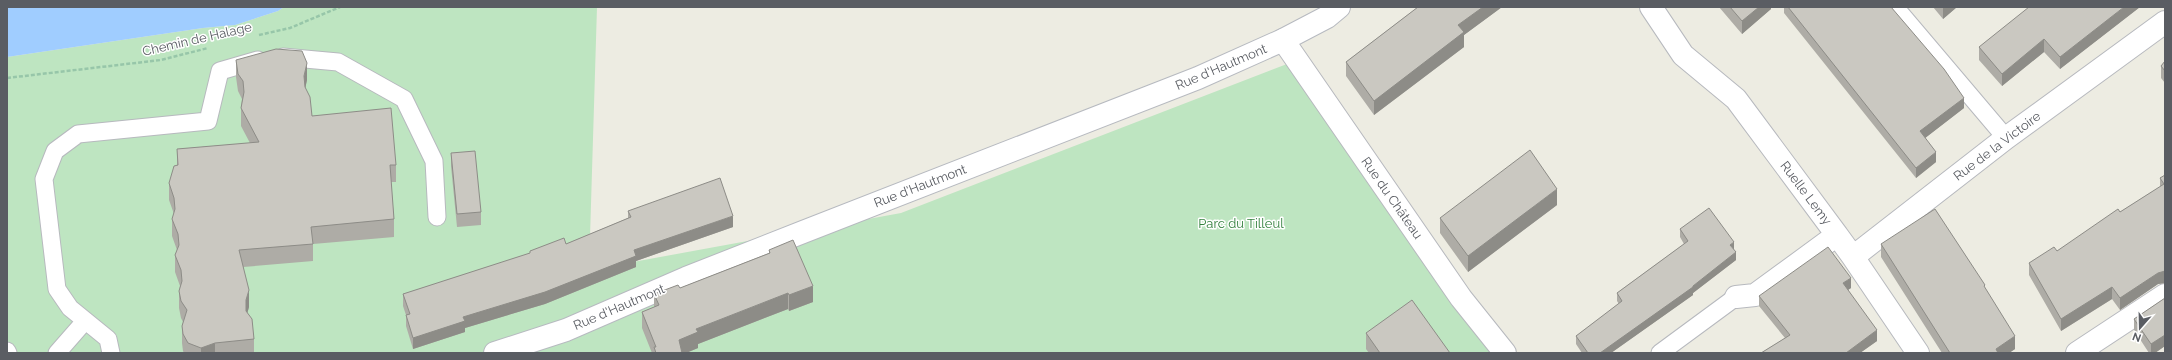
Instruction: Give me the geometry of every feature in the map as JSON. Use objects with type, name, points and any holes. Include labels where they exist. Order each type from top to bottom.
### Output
[{"type":"street","name":"Rue d'Hautmont","points":[[495,353],[566,330],[686,278],[796,234],[1198,78],[1283,40],[1327,17],[1339,7]]},
{"type":"street","name":"Ruelle Lemy","points":[[1651,7],[1683,55],[1736,99],[1837,235],[1755,295],[1736,297]]},
{"type":"street","name":"Rue de la Victoire","points":[[1853,257],[2006,138],[2165,22]]},
{"type":"street","name":"Rue du Château","points":[[1283,40],[1461,298],[1505,353]]},
{"type":"street","points":[[1837,235],[1918,353]]},
{"type":"street","points":[[2077,353],[2165,295]]},
{"type":"lane","points":[[1895,7],[2006,138]]},
{"type":"lane","points":[[111,353],[108,339],[70,308],[57,289],[44,180],[55,151],[78,134],[208,121],[220,71],[273,56],[338,62],[404,99],[434,161],[437,217]]},
{"type":"lane","name":"Ruelle Lemy","points":[[1660,353],[1736,297]]},
{"type":"lane","points":[[57,353],[85,321]]},
{"type":"path","name":"Chemin de Halage","points":[[252,37],[290,28],[340,7]]},
{"type":"path","name":"Chemin de Halage","points":[[7,78],[161,60],[214,47]]},
{"type":"green space","name":"Parc du Tilleul","points":[[284,7],[597,7],[589,270],[901,213],[1287,64],[1497,353],[7,353],[7,57],[203,28],[235,25],[278,11]]},
{"type":"water","points":[[7,7],[284,7],[278,11],[235,25],[203,28],[7,57]]},
{"type":"building","points":[[1418,7],[1483,7],[1458,25],[1464,32],[1374,101],[1346,62]]},
{"type":"building","points":[[1730,7],[1759,7],[1742,21]]},
{"type":"building","points":[[1788,7],[1891,7],[1944,69],[1964,98],[1920,131],[1936,152],[1916,168]]},
{"type":"building","points":[[2029,7],[2124,7],[2060,57],[2044,39],[2002,74],[1979,47]]},
{"type":"building","points":[[276,49],[302,51],[307,63],[304,76],[305,87],[310,97],[312,116],[391,108],[396,165],[390,165],[394,219],[311,227],[313,244],[239,250],[249,290],[246,300],[246,311],[252,319],[254,339],[215,343],[201,348],[188,343],[183,334],[182,326],[187,310],[181,301],[179,291],[182,281],[181,270],[175,255],[179,245],[178,234],[172,219],[175,209],[174,198],[169,183],[174,166],[178,165],[177,149],[259,142],[241,108],[244,92],[243,81],[238,74],[236,60]]},
{"type":"building","points":[[2165,61],[2165,71],[2161,66]]},
{"type":"building","points":[[1530,150],[1557,189],[1468,256],[1440,218]]},
{"type":"building","points":[[475,151],[481,212],[457,214],[451,153]]},
{"type":"building","points":[[2165,175],[2165,271],[2158,273],[2120,298],[2112,287],[2061,319],[2029,263],[2054,247],[2057,251],[2118,209],[2120,212],[2164,184],[2160,178]]},
{"type":"building","points":[[720,178],[733,216],[634,250],[636,256],[545,292],[463,317],[465,321],[413,338],[406,315],[410,314],[403,294],[530,253],[530,251],[564,238],[566,244],[631,217],[628,211]]},
{"type":"building","points":[[1709,208],[1734,242],[1730,245],[1736,252],[1693,287],[1600,353],[1588,353],[1576,336],[1622,301],[1617,293],[1688,241],[1680,229]]},
{"type":"building","points":[[1935,209],[1985,285],[1984,286],[2015,336],[1996,349],[1998,353],[1950,353],[1881,244]]},
{"type":"building","points":[[793,240],[813,286],[789,295],[788,293],[696,329],[698,332],[679,340],[682,353],[656,353],[654,347],[656,347],[642,312],[659,305],[654,294],[678,285],[680,288],[770,253],[769,250]]},
{"type":"building","points":[[1828,247],[1851,278],[1843,283],[1877,330],[1846,353],[1761,353],[1790,335],[1759,296]]},
{"type":"building","points":[[2165,298],[2165,335],[2151,344],[2134,319]]},
{"type":"building","points":[[1412,300],[1450,353],[1380,353],[1366,333]]}]
